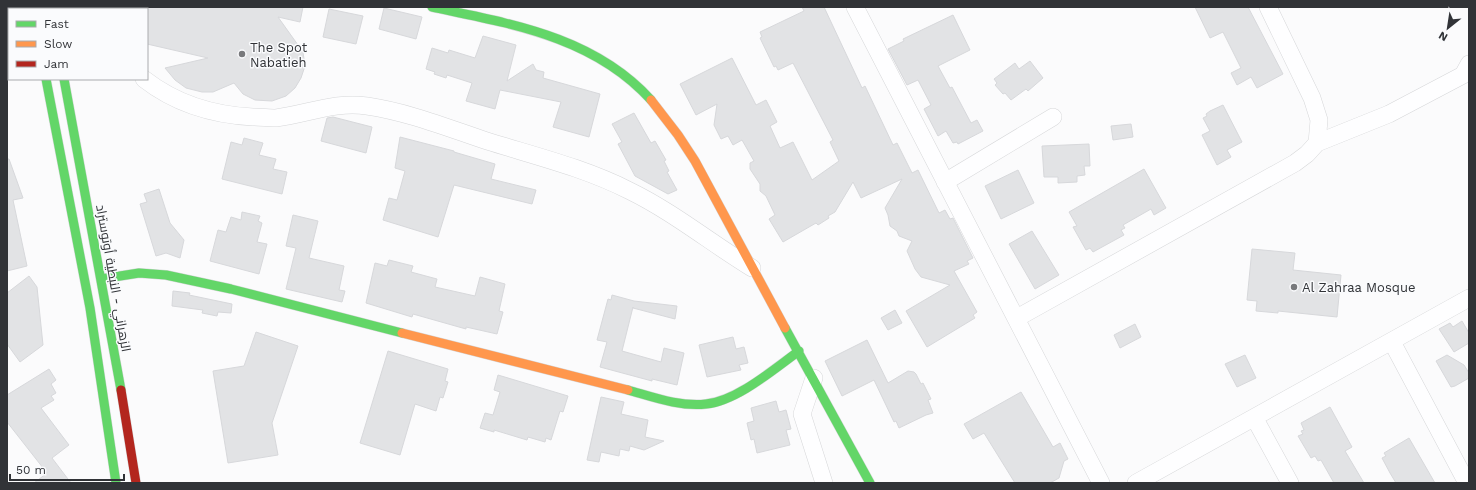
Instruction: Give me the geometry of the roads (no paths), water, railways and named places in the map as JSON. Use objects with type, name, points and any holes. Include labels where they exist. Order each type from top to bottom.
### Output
[{"type":"main road","points":[[432,7],[518,27],[565,42],[593,54],[622,72],[650,98],[688,150],[814,378],[870,483]]},
{"type":"main road","points":[[46,80],[90,308],[116,483]]},
{"type":"main road","name":"الزهراني - النبطية أوتوستراد","points":[[64,80],[101,279],[136,483]]},
{"type":"main road","points":[[101,279],[139,273],[166,275],[224,287],[662,399],[690,404],[713,404],[729,397],[799,351]]},
{"type":"street","points":[[855,7],[1100,483]]},
{"type":"street","points":[[1268,7],[1312,98],[1320,120],[1316,143]]},
{"type":"street","points":[[1016,318],[1295,163],[1307,154],[1316,143],[1389,114],[1467,74]]},
{"type":"street","points":[[146,80],[173,98],[193,107],[218,113],[276,118],[343,105],[367,106],[440,126],[570,167],[629,190],[676,216],[718,247],[752,268]]},
{"type":"street","points":[[945,182],[1053,117]]},
{"type":"street","points":[[1136,483],[1255,419],[1469,298]]},
{"type":"street","points":[[1392,342],[1467,483]]},
{"type":"street","points":[[814,378],[802,414],[824,483]]},
{"type":"street","points":[[1255,419],[1290,483]]},
{"type":"place","name":"The Spot Nabatieh","points":[[242,54]]},
{"type":"place","name":"Al Zahraa Mosque","points":[[1294,287]]}]
